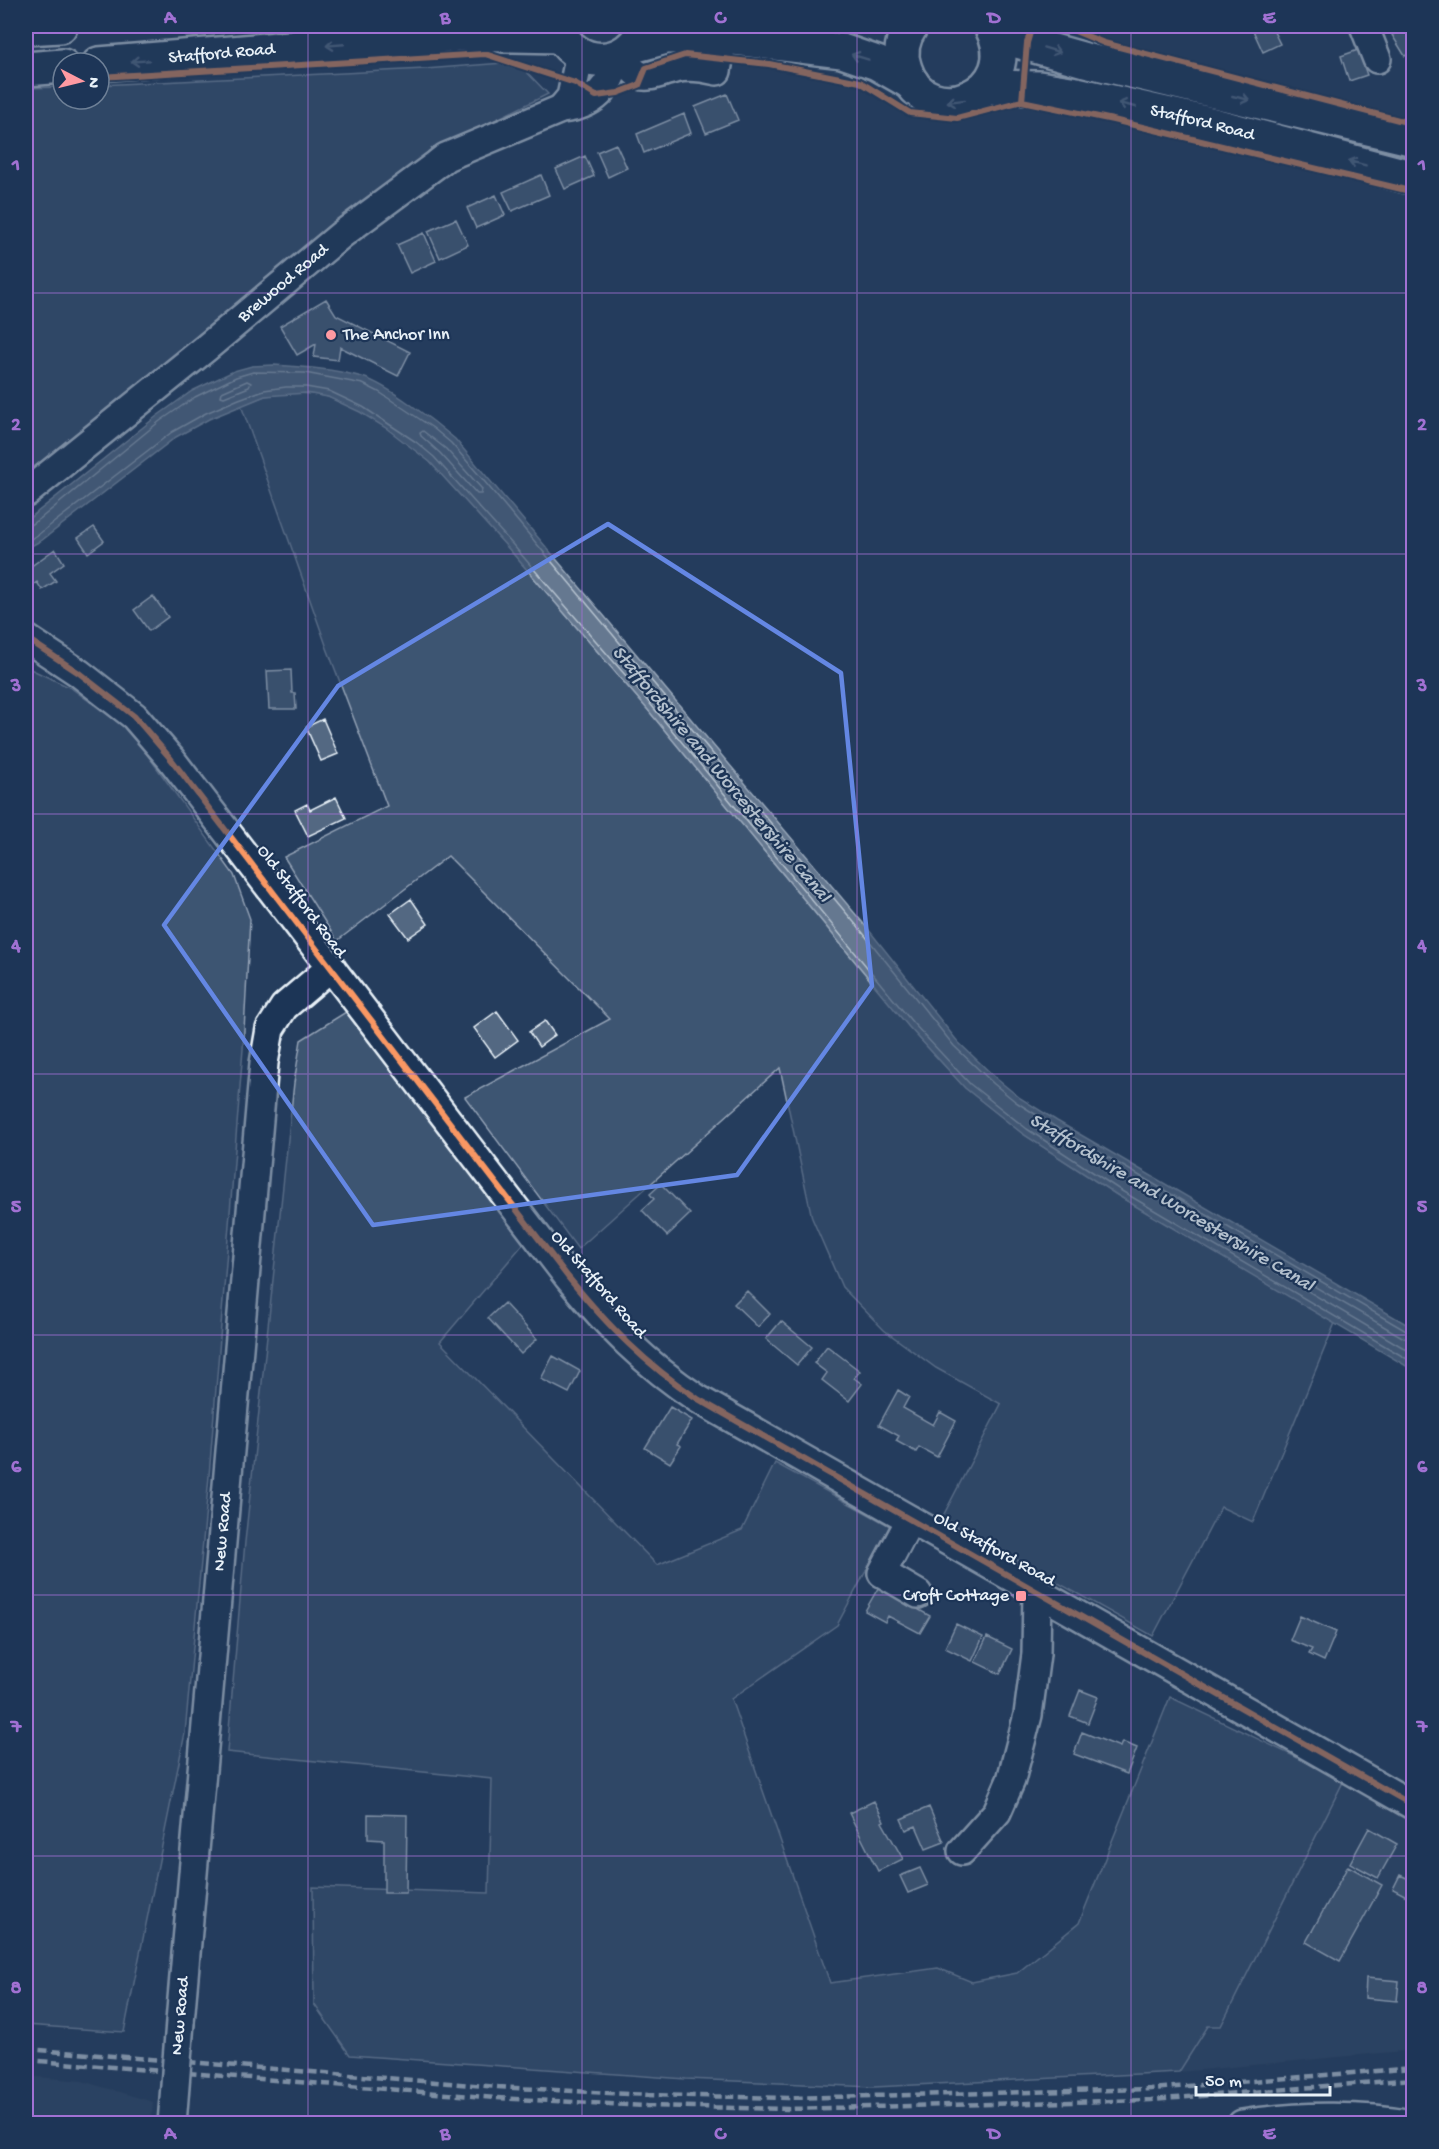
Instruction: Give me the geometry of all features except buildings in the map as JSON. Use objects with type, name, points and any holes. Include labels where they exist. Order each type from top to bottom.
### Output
[{"type":"highway","points":[[26,28],[60,26]]},
{"type":"highway","points":[[911,26],[903,40],[902,63],[912,83]]},
{"type":"highway","points":[[631,45],[666,37],[723,37],[842,51],[878,63],[912,83],[922,93],[935,100],[949,102],[963,101],[987,87],[999,63],[999,48],[993,30]]},
{"type":"highway","name":"Stafford Road","points":[[993,30],[1085,60],[1413,139]]},
{"type":"highway","name":"Stafford Road","points":[[111,63],[459,34],[566,38],[598,59],[631,45]]},
{"type":"highway","points":[[26,69],[51,67]]},
{"type":"highway","name":"Stafford Road","points":[[987,87],[1039,88],[1088,97],[1202,122],[1413,178]]},
{"type":"street","points":[[1364,26],[1377,59]]},
{"type":"street","points":[[561,110],[571,97],[566,38]]},
{"type":"street","name":"Brewood Road","points":[[26,493],[197,356],[341,235],[446,157],[561,110],[579,107],[596,96],[609,81],[631,45]]},
{"type":"street","name":"Old Stafford Road","points":[[26,638],[79,673],[135,716],[191,783],[568,1277],[604,1321],[636,1353],[698,1399],[1413,1806]]},
{"type":"street","name":"New Road","points":[[171,2124],[264,1062],[270,1029],[284,1007],[331,967]]},
{"type":"street","points":[[910,1520],[882,1573],[918,1594]]},
{"type":"street","points":[[962,1851],[997,1812],[1011,1780],[1029,1715],[1036,1654],[1037,1591]]},
{"type":"street","points":[[1242,2124],[1333,2118],[1387,2119],[1411,2124]]},
{"type":"highlighted area","points":[[608,524],[841,673],[872,986],[737,1175],[373,1225],[164,925],[338,686]]},
{"type":"shaded area","points":[[517,62],[548,94],[444,145],[306,245],[114,405],[40,470],[26,463],[26,88],[51,87],[51,111],[111,111],[111,84],[425,69]]},
{"type":"shaded area","points":[[286,393],[323,396],[342,402],[369,416],[430,462],[509,549],[648,710],[909,1027],[965,1088],[1023,1134],[1117,1195],[1335,1323],[1253,1522],[1221,1507],[1153,1636],[942,1518],[1001,1404],[936,1368],[884,1330],[842,1287],[812,1218],[780,1068],[578,1249],[465,1097],[610,1019],[448,856],[337,941],[284,857],[387,806],[327,648],[241,405],[265,396]]},
{"type":"shaded area","points":[[26,667],[71,688],[131,732],[234,875],[250,919],[243,1049],[209,1476],[185,1733],[124,2032],[26,2025]]},
{"type":"shaded area","points":[[346,1012],[524,1243],[440,1342],[657,1565],[742,1530],[775,1463],[890,1526],[837,1625],[731,1699],[830,1983],[938,1968],[972,1982],[1017,1973],[1079,1923],[1170,1697],[1344,1780],[1221,2026],[1208,2026],[1179,2072],[874,2087],[686,2079],[350,2055],[314,2004],[313,1887],[489,1893],[492,1779],[227,1752],[245,1542],[294,1083],[301,1040]]},
{"type":"shaded area","points":[[1344,1780],[1413,1818],[1413,2050],[1179,2072],[1208,2026],[1221,2026]]},
{"type":"shaded area","points":[[26,2076],[82,2081],[153,2102],[151,2123],[26,2123]]},
{"type":"water","name":"Staffordshire and Worcestershire Canal","points":[[274,365],[330,370],[373,381],[410,404],[455,439],[868,929],[958,1042],[1020,1098],[1413,1328],[1413,1370],[1117,1195],[1023,1134],[965,1088],[909,1027],[648,710],[509,549],[430,462],[386,428],[360,412],[328,397],[306,393],[265,396],[209,419],[176,437],[42,540],[26,549],[26,521],[157,416],[192,391],[234,371],[252,366]]},
{"type":"railway","points":[[26,2049],[498,2087],[648,2095],[788,2098],[1151,2089],[1414,2068]]},
{"type":"railway","points":[[26,2060],[497,2098],[647,2106],[788,2109],[1151,2100],[1414,2079]]},
{"type":"cycle path","points":[[111,76],[485,54],[575,83],[596,96],[618,93],[639,85],[646,68],[685,55],[769,64],[860,82],[910,113],[957,118],[1022,101],[1027,43],[1032,26]]},
{"type":"cycle path","points":[[1063,26],[1104,43],[1414,124]]},
{"type":"cycle path","points":[[1022,101],[1113,120],[1414,192]]},
{"type":"cycle path","points":[[26,638],[79,673],[134,716],[171,759],[568,1277],[613,1328],[644,1358],[698,1399],[1414,1806]]},
{"type":"place","name":"The Anchor Inn","points":[[331,335]]},
{"type":"place","name":"Croft Cottage","points":[[1021,1596]]}]
